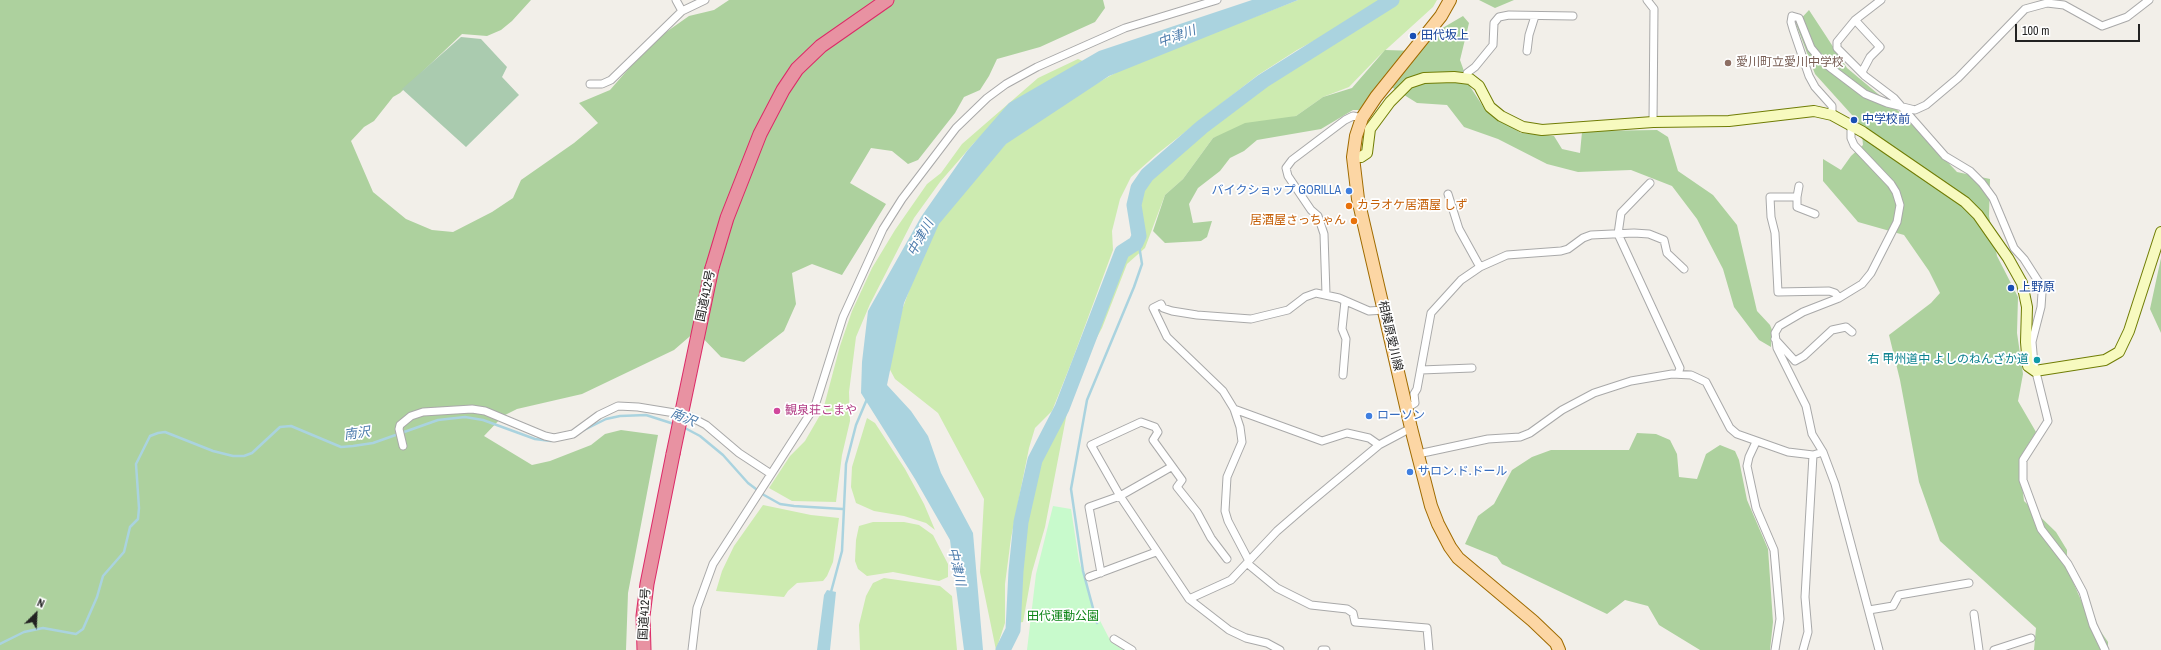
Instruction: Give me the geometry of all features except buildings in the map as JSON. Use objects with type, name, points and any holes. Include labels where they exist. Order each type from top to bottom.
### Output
[{"type":"highway","name":"国道412号","points":[[644,650],[643,616],[646,584],[712,268],[727,218],[765,122],[790,79],[821,46],[887,0]]},
{"type":"main road","name":"相模原愛川線","points":[[1450,0],[1441,16],[1376,97],[1362,118],[1356,136],[1353,157],[1358,199],[1411,428],[1431,506],[1450,547],[1458,558],[1560,648]]},
{"type":"street","points":[[676,0],[682,11]]},
{"type":"street","points":[[590,84],[602,84],[611,80],[682,11],[705,0]]},
{"type":"street","points":[[692,650],[696,616],[707,577],[719,554],[815,406],[844,317],[883,229],[933,158],[970,113],[1002,87],[1037,67],[1126,28],[1217,0]]},
{"type":"street","points":[[1647,0],[1654,8],[1653,122]]},
{"type":"street","points":[[1881,0],[1855,20],[1836,42],[1837,48],[1904,109],[1945,156],[1970,171],[1982,183],[1992,198],[2014,248],[2040,284],[2042,303],[2032,342],[2036,371],[2048,421],[2023,460],[2023,480],[2041,529],[2068,564],[2083,592],[2093,625],[2105,650]]},
{"type":"street","points":[[1832,115],[1832,106],[1814,87],[1809,76],[1790,22],[1792,16],[1799,18],[1811,48],[1828,66],[1865,94],[1904,109],[1915,110],[1926,105],[1958,78],[2019,14],[2030,6],[2047,3],[2064,5],[2102,26],[2127,17],[2149,0]]},
{"type":"street","points":[[1466,78],[1467,73],[1475,67],[1494,45],[1494,23],[1499,17],[1509,15],[1574,16]]},
{"type":"street","points":[[1527,51],[1529,34],[1536,16]]},
{"type":"street","points":[[1855,20],[1880,47],[1870,57],[1862,72]]},
{"type":"street","points":[[1353,157],[1361,157],[1367,153],[1368,134],[1375,121],[1390,102],[1409,83],[1424,78],[1466,78],[1479,86],[1495,112],[1523,127],[1550,130],[1653,122],[1729,121],[1814,111],[1832,115],[1851,124],[1965,202],[1978,215],[2008,258],[2022,283],[2026,296],[2026,342],[2028,366],[2036,371],[2105,360],[2119,352],[2129,331],[2161,232]]},
{"type":"street","points":[[1326,294],[1324,234],[1318,216],[1311,210],[1287,174],[1286,168],[1292,160],[1345,120],[1353,116],[1362,118]]},
{"type":"street","points":[[1851,124],[1851,138],[1854,145],[1892,184],[1899,198],[1899,214],[1894,230],[1867,279],[1862,284],[1839,298],[1803,312],[1782,325],[1775,333],[1775,339],[1806,406],[1812,434],[1823,452],[1843,507],[1879,650]]},
{"type":"street","points":[[1650,183],[1621,213],[1618,234],[1680,368],[1678,374]]},
{"type":"street","points":[[1799,186],[1797,207],[1815,214]]},
{"type":"street","points":[[1448,194],[1458,230],[1480,267]]},
{"type":"street","points":[[1797,197],[1770,197],[1771,217],[1776,233],[1778,292],[1829,291],[1835,293],[1839,298]]},
{"type":"street","points":[[1407,408],[1415,403],[1414,394],[1417,389],[1431,314],[1461,280],[1480,267],[1507,255],[1561,251],[1568,249],[1583,238],[1591,235],[1649,234],[1664,240],[1667,253],[1684,268]]},
{"type":"street","points":[[1384,310],[1369,311],[1326,294],[1313,293],[1288,310],[1251,319],[1179,312],[1168,310],[1160,304],[1153,308],[1167,337],[1223,392],[1234,409],[1240,427],[1242,442],[1227,477],[1225,511],[1233,532],[1248,562],[1277,588],[1311,605],[1347,609],[1353,613],[1355,622],[1427,628],[1429,650]]},
{"type":"street","points":[[1343,376],[1346,339],[1342,329],[1345,301]]},
{"type":"street","points":[[1775,339],[1795,361],[1804,356],[1832,330],[1846,326],[1852,332]]},
{"type":"street","points":[[1421,370],[1458,371],[1472,368]]},
{"type":"street","points":[[1418,454],[1488,439],[1520,437],[1530,433],[1562,410],[1594,393],[1632,381],[1656,376],[1678,374],[1696,376],[1706,382],[1730,428],[1737,434],[1756,442],[1788,452],[1813,455],[1823,452]]},
{"type":"street","points":[[403,446],[399,429],[400,425],[412,416],[423,412],[472,409],[485,411],[545,436],[554,438],[573,434],[599,415],[618,406],[638,407],[687,415],[706,426],[769,478]]},
{"type":"street","points":[[1234,409],[1322,441],[1347,433],[1369,438],[1379,445]]},
{"type":"street","points":[[1227,559],[1211,538],[1197,512],[1177,487],[1182,480],[1171,467],[1153,440],[1158,432],[1155,426],[1141,422],[1091,445],[1120,496],[1156,552],[1189,599],[1229,630],[1246,638],[1267,643],[1280,650]]},
{"type":"street","points":[[1189,599],[1226,583],[1277,531],[1379,445],[1411,428]]},
{"type":"street","points":[[1756,442],[1749,456],[1747,466],[1756,508],[1774,550],[1780,619],[1776,650]]},
{"type":"street","points":[[1803,650],[1808,632],[1809,614],[1805,597],[1813,455]]},
{"type":"street","points":[[1101,573],[1089,507],[1120,496],[1171,467]]},
{"type":"street","points":[[1089,577],[1156,552]]},
{"type":"street","points":[[1869,610],[1893,606],[1899,595],[1910,589],[1942,584],[1969,583]]},
{"type":"street","points":[[1974,614],[1979,650]]},
{"type":"street","points":[[1994,650],[2031,638]]},
{"type":"street","points":[[1114,639],[1132,650]]},
{"type":"green space","points":[[0,0],[531,0],[512,21],[501,30],[487,36],[462,34],[400,93],[393,97],[374,121],[364,127],[351,141],[373,192],[406,219],[432,230],[453,232],[492,212],[513,198],[521,180],[574,143],[598,123],[579,103],[610,90],[652,42],[689,16],[714,10],[729,0],[1103,0],[1105,8],[1095,22],[1040,47],[997,59],[980,90],[964,97],[955,113],[918,160],[908,164],[892,151],[871,148],[850,183],[886,204],[842,275],[812,264],[792,273],[796,304],[784,331],[744,362],[721,357],[696,331],[674,350],[582,394],[517,409],[503,416],[484,436],[532,465],[550,461],[591,445],[605,434],[621,430],[658,435],[628,593],[626,650],[0,650]]},
{"type":"green space","points":[[1298,0],[1380,0],[1362,15],[1297,50],[1258,75],[1157,154],[1131,177],[1120,199],[1112,231],[1113,250],[1072,361],[1052,411],[1035,428],[1029,448],[1011,538],[1005,584],[1005,623],[996,650],[980,572],[984,499],[938,413],[895,379],[888,366],[898,321],[917,269],[940,220],[974,175],[1029,121],[1126,67]]},
{"type":"green space","points":[[1395,0],[1437,0],[1433,7],[1379,56],[1349,87],[1323,97],[1296,116],[1213,138],[1183,179],[1165,195],[1145,248],[1127,264],[1102,328],[1091,348],[1088,346],[1121,261],[1143,245],[1140,196],[1163,163],[1255,90],[1302,59],[1366,22]]},
{"type":"green space","points":[[1479,0],[1514,0],[1495,8]]},
{"type":"green space","points":[[1809,10],[1847,68],[1902,114],[1957,172],[1990,179],[1989,216],[1997,256],[2018,297],[2017,333],[2023,374],[2018,401],[2036,432],[2019,459],[2024,501],[2056,532],[2067,550],[2067,568],[2084,607],[2108,642],[2108,650],[2034,650],[2036,628],[1940,541],[1919,482],[1900,380],[1889,335],[1931,303],[1940,293],[1929,271],[1904,235],[1858,222],[1823,181],[1823,159],[1841,170],[1851,156],[1863,145],[1861,125],[1815,74],[1796,24]]},
{"type":"green space","points":[[1463,16],[1469,23],[1460,60],[1469,85],[1486,111],[1521,133],[1554,136],[1562,149],[1580,153],[1582,132],[1657,130],[1668,137],[1678,171],[1713,195],[1737,225],[1757,311],[1770,325],[1772,330],[1771,347],[1759,340],[1734,307],[1723,269],[1697,219],[1672,186],[1631,170],[1578,172],[1547,164],[1498,139],[1464,127],[1447,105],[1417,103],[1393,88],[1375,90],[1359,110],[1353,110],[1321,129],[1257,140],[1244,151],[1230,158],[1220,171],[1198,188],[1189,204],[1193,223],[1212,221],[1207,237],[1201,241],[1165,243],[1153,231],[1165,195],[1183,179],[1213,138],[1245,123],[1296,116],[1323,97],[1352,88],[1385,50],[1418,51],[1434,33]]},
{"type":"green space","points":[[461,37],[481,39],[507,67],[502,77],[519,95],[466,147],[402,89]]},
{"type":"green space","points":[[1078,59],[1085,62],[994,124],[973,144],[940,182],[914,218],[870,304],[856,337],[849,392],[850,421],[842,455],[836,502],[792,501],[769,488],[790,456],[805,441],[823,410],[840,346],[852,311],[872,268],[895,230],[927,184],[941,173],[962,144],[1038,78]]},
{"type":"green space","points":[[2161,258],[2161,333],[2150,309]]},
{"type":"green space","points":[[1070,397],[1045,527],[1032,572],[1023,622],[1017,623],[1019,570],[1040,457]]},
{"type":"green space","points":[[867,418],[875,423],[905,469],[924,504],[935,530],[926,523],[904,516],[874,511],[856,503],[851,487],[852,467]]},
{"type":"green space","points":[[1637,433],[1656,434],[1670,440],[1677,454],[1679,477],[1697,479],[1706,454],[1720,445],[1735,451],[1739,460],[1747,500],[1768,549],[1773,622],[1770,650],[1700,650],[1659,625],[1648,606],[1625,600],[1607,614],[1502,564],[1497,557],[1465,544],[1478,516],[1494,504],[1512,470],[1532,457],[1551,450],[1629,450]]},
{"type":"green space","points":[[763,505],[811,515],[839,518],[833,562],[827,576],[823,581],[797,583],[784,597],[716,591],[722,571],[734,546]]},
{"type":"green space","name":"田代運動公園","points":[[1053,506],[1071,509],[1079,561],[1094,609],[1111,642],[1123,650],[1027,650],[1036,574]]},
{"type":"green space","points":[[873,522],[904,522],[919,525],[933,535],[948,564],[948,577],[939,581],[893,572],[867,576],[858,569],[855,561],[856,540],[859,526]]},
{"type":"green space","points":[[884,578],[940,586],[952,596],[957,650],[860,650],[859,625],[866,596],[873,583]]},
{"type":"water","name":"中津川","points":[[1252,0],[1298,0],[1109,76],[1006,144],[939,224],[904,303],[887,385],[911,411],[928,436],[941,473],[973,533],[983,650],[964,650],[950,540],[915,479],[861,393],[862,362],[868,311],[921,217],[967,151],[1009,103],[1099,51]]},
{"type":"water","points":[[827,590],[836,592],[830,650],[817,650],[824,595]]},
{"type":"waterway","points":[[1003,650],[1013,630],[1016,571],[1021,522],[1035,460],[1062,408],[1122,252],[1136,243],[1139,236],[1134,205],[1138,188],[1147,175],[1202,127],[1263,81],[1392,0]]},
{"type":"waterway","points":[[1097,623],[1083,571],[1071,489],[1087,400],[1134,287],[1142,264],[1138,239]]},
{"type":"waterway","points":[[831,592],[842,551],[846,464],[856,425],[867,399]]},
{"type":"waterway","name":"南沢","points":[[584,430],[606,419],[620,416],[646,415],[674,424]]},
{"type":"waterway","name":"南沢","points":[[0,644],[24,632],[43,628],[76,634],[83,629],[97,597],[103,576],[124,552],[130,527],[138,519],[139,508],[136,464],[150,436],[158,433],[165,432],[213,451],[233,456],[244,456],[252,453],[280,427],[291,426],[341,447],[373,443],[438,420],[465,417],[483,420],[535,439],[551,441]]},
{"type":"waterway","name":"南沢","points":[[683,427],[700,436],[723,455],[748,483],[764,495],[780,504],[843,509]]},
{"type":"place","name":"田代坂上","points":[[1413,36]]},
{"type":"place","name":"愛川町立愛川中学校","points":[[1728,63]]},
{"type":"place","name":"中学校前","points":[[1854,120]]},
{"type":"place","name":"バイクショップ GORILLA","points":[[1349,191]]},
{"type":"place","name":"カラオケ居酒屋 しず","points":[[1349,206]]},
{"type":"place","name":"居酒屋さっちゃん","points":[[1354,221]]},
{"type":"place","name":"上野原","points":[[2011,288]]},
{"type":"place","name":"右 甲州道中 よしのねんざか道","points":[[2037,360]]},
{"type":"place","name":"観泉荘こまや","points":[[777,411]]},
{"type":"place","name":"ローソン","points":[[1369,416]]},
{"type":"place","name":"サロン.ド.ドール","points":[[1410,472]]}]
